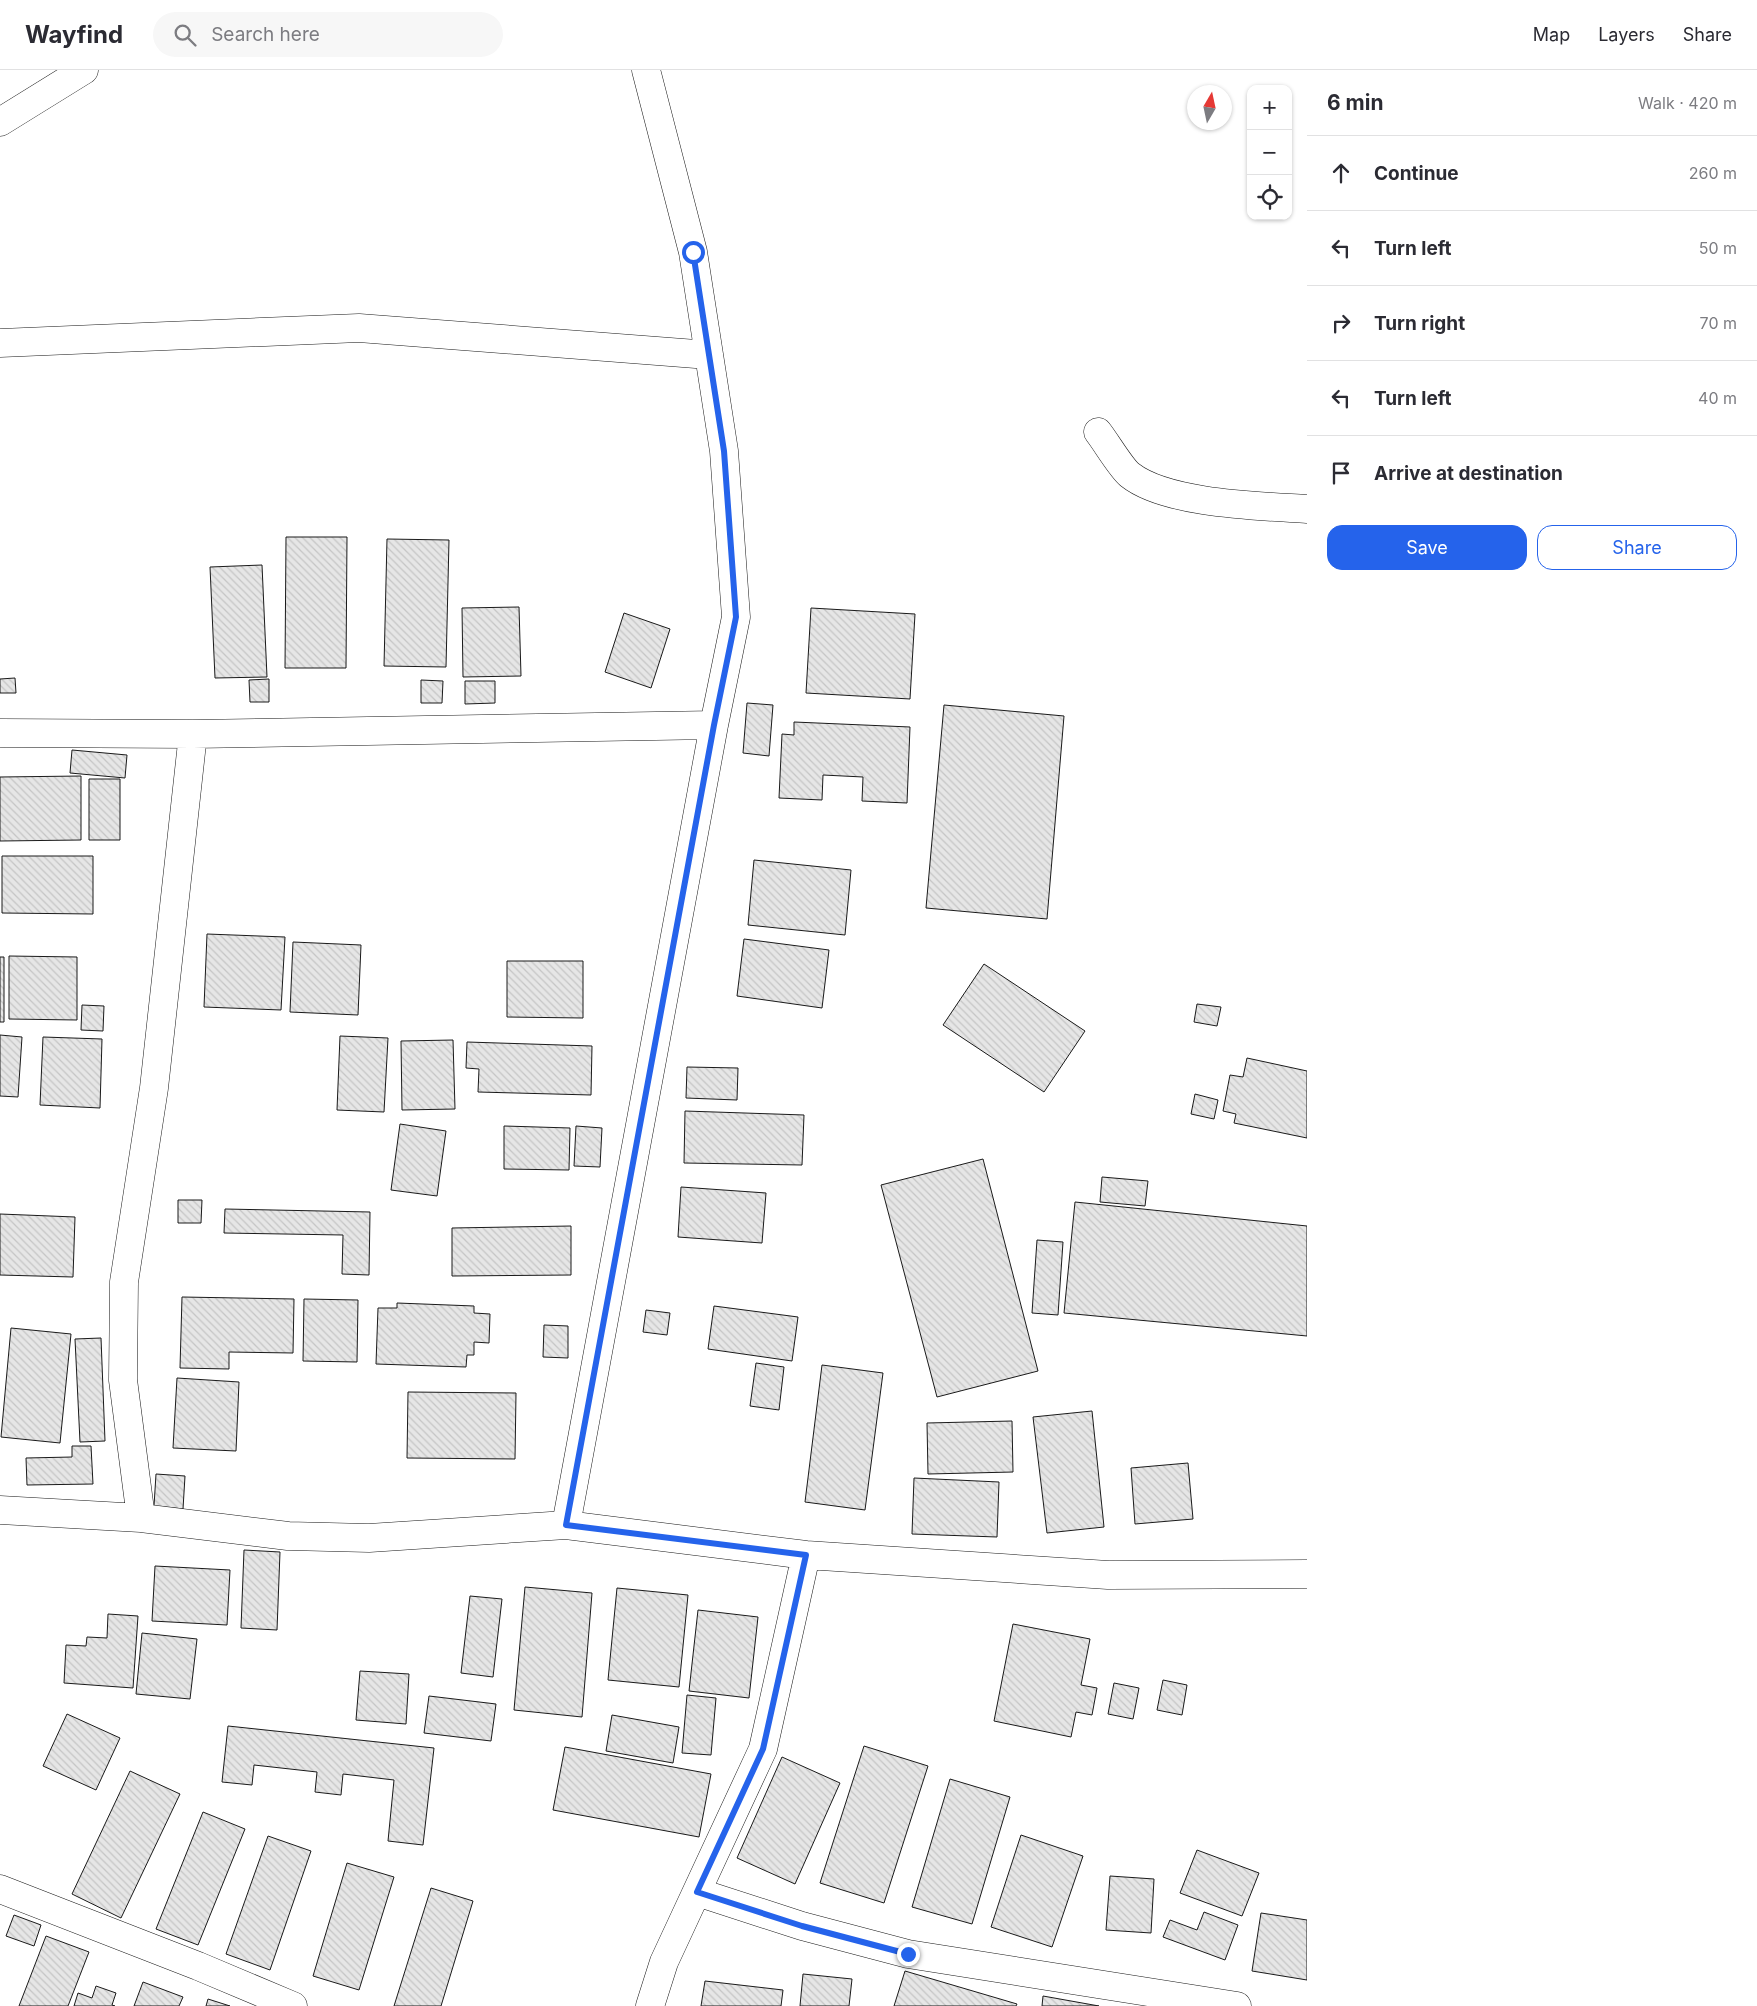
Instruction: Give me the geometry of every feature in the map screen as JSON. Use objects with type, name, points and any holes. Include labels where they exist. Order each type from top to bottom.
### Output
[{"type":"street","points":[[0,122],[84,70]]},
{"type":"street","points":[[566,1525],[714,725],[736,617],[724,451],[693,252],[646,70]]},
{"type":"street","points":[[0,343],[359,328],[709,355]]},
{"type":"street","points":[[1098,432],[1130,475],[1154,487],[1200,500],[1307,509]]},
{"type":"street","points":[[0,733],[192,734],[714,725]]},
{"type":"street","points":[[141,1518],[123,1380],[124,1282],[154,1088],[192,734]]},
{"type":"street","points":[[0,1510],[141,1518],[288,1536],[369,1538],[566,1525],[806,1555],[1108,1575],[1307,1574]]},
{"type":"street","points":[[650,2006],[664,1962],[763,1749],[806,1555]]},
{"type":"street","points":[[0,1889],[198,1966],[293,2006]]},
{"type":"street","points":[[697,1892],[802,1926],[908,1954],[1237,2006]]},
{"type":"building","points":[[286,537],[347,537],[346,668],[285,668]]},
{"type":"building","points":[[387,539],[449,540],[446,667],[384,666]]},
{"type":"building","points":[[262,565],[267,677],[215,678],[210,567]]},
{"type":"building","points":[[519,607],[521,676],[463,677],[462,608]]},
{"type":"building","points":[[811,608],[915,614],[910,699],[806,693]]},
{"type":"building","points":[[624,613],[670,629],[651,688],[605,672]]},
{"type":"building","points":[[15,678],[16,693],[0,693],[0,679]]},
{"type":"building","points":[[269,679],[269,702],[250,702],[249,680]]},
{"type":"building","points":[[421,680],[443,681],[442,703],[421,703]]},
{"type":"building","points":[[465,681],[495,681],[495,703],[465,704]]},
{"type":"building","points":[[747,703],[773,705],[769,756],[743,753]]},
{"type":"building","points":[[944,705],[1064,716],[1047,919],[926,908]]},
{"type":"building","points":[[794,722],[910,727],[907,803],[862,801],[863,777],[823,775],[822,800],[779,798],[782,734],[794,735]]},
{"type":"building","points":[[72,750],[127,755],[125,778],[70,773]]},
{"type":"building","points":[[81,776],[81,840],[0,841],[0,777]]},
{"type":"building","points":[[89,779],[120,779],[120,840],[89,840]]},
{"type":"building","points":[[2,856],[93,856],[93,914],[2,913]]},
{"type":"building","points":[[754,860],[851,870],[845,935],[748,925]]},
{"type":"building","points":[[207,934],[285,937],[281,1010],[204,1007]]},
{"type":"building","points":[[744,939],[829,950],[822,1008],[737,996]]},
{"type":"building","points":[[293,942],[361,945],[358,1015],[290,1012]]},
{"type":"building","points":[[9,956],[77,957],[77,1020],[9,1019]]},
{"type":"building","points":[[0,957],[4,957],[4,1022],[0,1022]]},
{"type":"building","points":[[507,961],[583,961],[583,1018],[507,1017]]},
{"type":"building","points":[[984,964],[1085,1031],[1044,1092],[943,1025]]},
{"type":"building","points":[[1197,1004],[1221,1007],[1217,1026],[1194,1022]]},
{"type":"building","points":[[82,1005],[104,1006],[103,1031],[81,1030]]},
{"type":"building","points":[[0,1035],[22,1037],[18,1097],[0,1096]]},
{"type":"building","points":[[340,1036],[388,1038],[384,1112],[337,1110]]},
{"type":"building","points":[[43,1037],[102,1039],[100,1108],[40,1105]]},
{"type":"building","points":[[453,1040],[455,1109],[402,1110],[401,1041]]},
{"type":"building","points":[[467,1042],[592,1046],[591,1095],[478,1092],[479,1069],[466,1068]]},
{"type":"building","points":[[1247,1058],[1307,1071],[1307,1138],[1234,1123],[1236,1114],[1223,1111],[1230,1075],[1243,1077]]},
{"type":"building","points":[[687,1067],[738,1068],[737,1100],[686,1098]]},
{"type":"building","points":[[1195,1094],[1218,1100],[1214,1119],[1191,1114]]},
{"type":"building","points":[[685,1111],[804,1115],[802,1165],[684,1163]]},
{"type":"building","points":[[400,1124],[446,1131],[437,1196],[391,1190]]},
{"type":"building","points":[[504,1126],[570,1128],[569,1170],[504,1169]]},
{"type":"building","points":[[576,1126],[602,1128],[600,1167],[574,1166]]},
{"type":"building","points":[[983,1159],[1038,1371],[937,1397],[881,1185]]},
{"type":"building","points":[[1102,1177],[1148,1181],[1145,1206],[1100,1202]]},
{"type":"building","points":[[681,1187],[766,1193],[762,1243],[678,1237]]},
{"type":"building","points":[[178,1200],[202,1200],[201,1223],[178,1223]]},
{"type":"building","points":[[1075,1202],[1307,1226],[1307,1336],[1064,1313]]},
{"type":"building","points":[[225,1209],[370,1212],[369,1275],[342,1274],[343,1235],[224,1233]]},
{"type":"building","points":[[0,1214],[75,1217],[73,1277],[0,1275]]},
{"type":"building","points":[[571,1226],[571,1275],[452,1276],[452,1228]]},
{"type":"building","points":[[1037,1240],[1063,1242],[1058,1315],[1032,1313]]},
{"type":"building","points":[[182,1297],[294,1299],[293,1353],[229,1352],[229,1369],[180,1368]]},
{"type":"building","points":[[304,1299],[358,1300],[357,1362],[303,1361]]},
{"type":"building","points":[[397,1303],[474,1306],[474,1313],[490,1314],[489,1343],[474,1342],[474,1355],[467,1355],[466,1367],[376,1364],[378,1308],[397,1308]]},
{"type":"building","points":[[714,1306],[798,1317],[792,1361],[708,1349]]},
{"type":"building","points":[[646,1310],[670,1313],[667,1335],[643,1332]]},
{"type":"building","points":[[544,1325],[568,1326],[568,1358],[543,1357]]},
{"type":"building","points":[[11,1328],[71,1334],[60,1443],[1,1437]]},
{"type":"building","points":[[101,1338],[105,1441],[80,1442],[75,1339]]},
{"type":"building","points":[[756,1363],[784,1367],[779,1410],[750,1406]]},
{"type":"building","points":[[822,1365],[883,1373],[865,1510],[805,1502]]},
{"type":"building","points":[[177,1378],[239,1382],[236,1451],[173,1448]]},
{"type":"building","points":[[408,1392],[516,1393],[515,1459],[407,1458]]},
{"type":"building","points":[[1092,1411],[1104,1527],[1047,1533],[1033,1417]]},
{"type":"building","points":[[1012,1421],[1013,1472],[928,1474],[927,1423]]},
{"type":"building","points":[[72,1446],[91,1446],[93,1484],[27,1485],[26,1458],[72,1457]]},
{"type":"building","points":[[1188,1463],[1193,1519],[1135,1524],[1131,1468]]},
{"type":"building","points":[[156,1474],[185,1476],[183,1509],[154,1506]]},
{"type":"building","points":[[914,1478],[999,1482],[997,1537],[912,1534]]},
{"type":"building","points":[[244,1550],[280,1552],[277,1630],[241,1628]]},
{"type":"building","points":[[155,1566],[230,1570],[227,1625],[152,1621]]},
{"type":"building","points":[[525,1587],[592,1593],[582,1717],[514,1710]]},
{"type":"building","points":[[617,1588],[688,1595],[679,1687],[608,1680]]},
{"type":"building","points":[[470,1596],[502,1599],[493,1677],[461,1673]]},
{"type":"building","points":[[698,1610],[758,1617],[749,1698],[689,1691]]},
{"type":"building","points":[[108,1614],[138,1616],[133,1688],[64,1683],[66,1645],[86,1646],[87,1637],[107,1638]]},
{"type":"building","points":[[1013,1624],[1090,1639],[1081,1685],[1097,1688],[1092,1715],[1076,1712],[1071,1737],[994,1721]]},
{"type":"building","points":[[142,1633],[197,1639],[190,1699],[136,1694]]},
{"type":"building","points":[[360,1671],[409,1674],[406,1724],[356,1720]]},
{"type":"building","points":[[1163,1680],[1187,1685],[1182,1715],[1157,1710]]},
{"type":"building","points":[[1114,1683],[1139,1688],[1133,1719],[1108,1714]]},
{"type":"building","points":[[687,1695],[716,1698],[711,1755],[682,1753]]},
{"type":"building","points":[[429,1696],[496,1704],[491,1741],[424,1733]]},
{"type":"building","points":[[67,1714],[120,1738],[96,1790],[43,1766]]},
{"type":"building","points":[[612,1715],[679,1727],[673,1763],[606,1751]]},
{"type":"building","points":[[228,1726],[434,1748],[423,1845],[388,1841],[394,1780],[343,1774],[341,1795],[315,1792],[317,1772],[254,1765],[252,1785],[222,1782]]},
{"type":"building","points":[[864,1746],[928,1766],[884,1903],[820,1883]]},
{"type":"building","points":[[565,1747],[711,1774],[699,1837],[553,1810]]},
{"type":"building","points":[[782,1757],[840,1783],[795,1884],[737,1858]]},
{"type":"building","points":[[130,1771],[180,1794],[121,1918],[72,1894]]},
{"type":"building","points":[[950,1779],[1010,1797],[972,1924],[912,1907]]},
{"type":"building","points":[[203,1812],[245,1829],[198,1945],[156,1929]]},
{"type":"building","points":[[1021,1835],[1083,1856],[1052,1947],[991,1927]]},
{"type":"building","points":[[268,1836],[311,1851],[270,1970],[226,1954]]},
{"type":"building","points":[[1197,1850],[1259,1873],[1242,1916],[1180,1893]]},
{"type":"building","points":[[347,1863],[394,1877],[359,1990],[313,1976]]},
{"type":"building","points":[[1110,1876],[1154,1879],[1151,1933],[1106,1930]]},
{"type":"building","points":[[431,1888],[473,1901],[441,2006],[394,2006]]},
{"type":"building","points":[[1204,1912],[1238,1925],[1225,1960],[1163,1937],[1170,1920],[1197,1930]]},
{"type":"building","points":[[1261,1913],[1307,1920],[1307,1980],[1252,1971]]},
{"type":"building","points":[[14,1915],[41,1925],[34,1946],[6,1936]]},
{"type":"building","points":[[46,1936],[89,1952],[68,2006],[19,2006]]},
{"type":"building","points":[[905,1971],[1017,2004],[1016,2006],[894,2006]]},
{"type":"building","points":[[803,1974],[852,1979],[849,2006],[800,2006]]},
{"type":"building","points":[[705,1981],[783,1990],[781,2006],[701,2006]]},
{"type":"building","points":[[143,1982],[183,1997],[179,2006],[134,2006]]},
{"type":"building","points":[[96,1986],[116,1993],[112,2005],[115,2006],[74,2006],[78,1993],[92,1998]]},
{"type":"building","points":[[1043,1996],[1099,2006],[1042,2006]]},
{"type":"building","points":[[208,1999],[230,2006],[206,2006]]},
{"type":"route","points":[[693,252],[724,451],[736,617],[714,725],[566,1525],[806,1555],[763,1749],[697,1892],[802,1926],[908,1954]]}]
